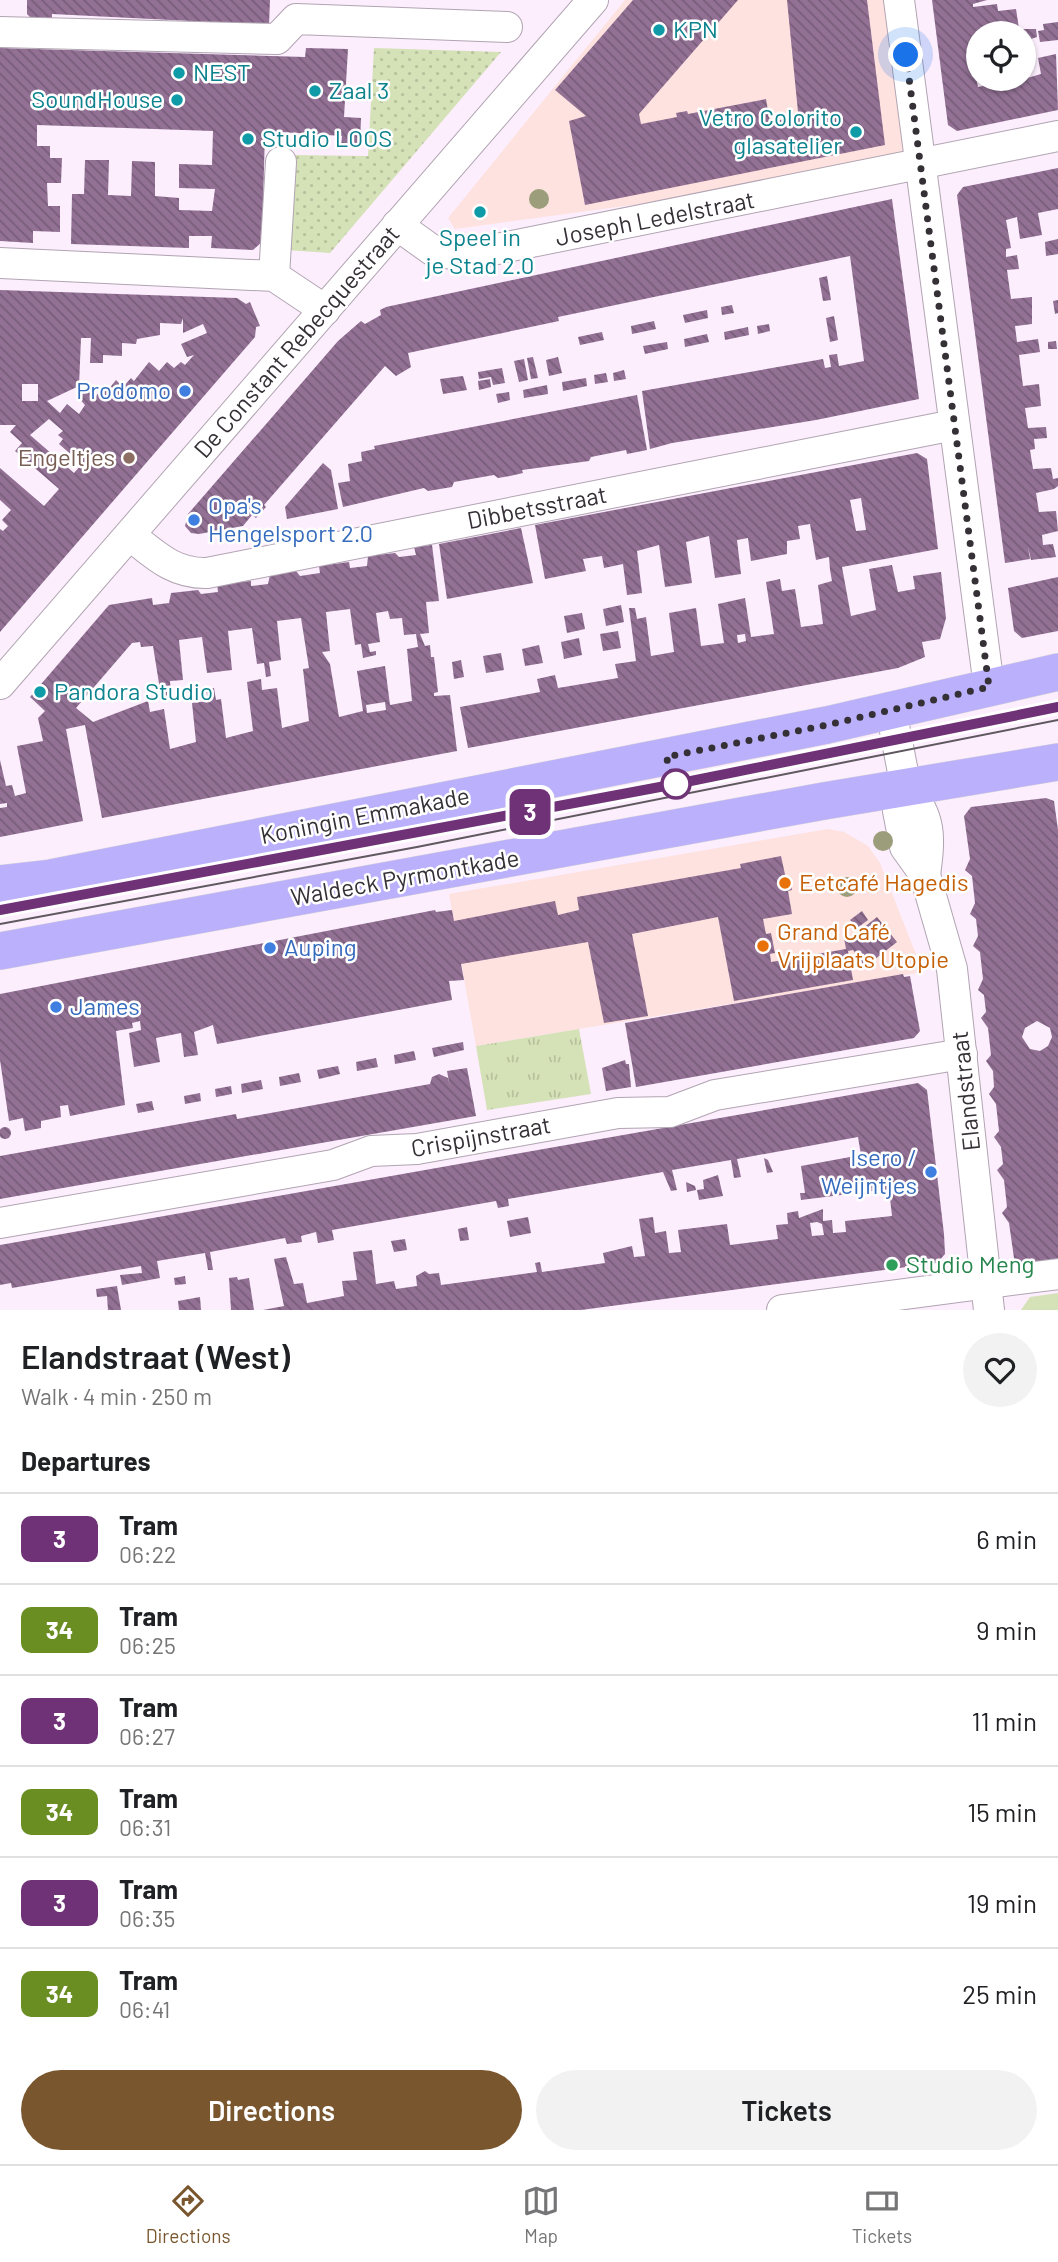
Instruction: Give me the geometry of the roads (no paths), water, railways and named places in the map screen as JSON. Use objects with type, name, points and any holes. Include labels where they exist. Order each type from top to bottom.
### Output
[{"type":"main road","name":"Koningin Emmakade","points":[[0,884],[64,876],[891,710],[1058,672]]},
{"type":"main road","name":"Waldeck Pyrmontkade","points":[[0,951],[1058,762]]},
{"type":"street","name":"De Constant Rebecquestraat","points":[[0,684],[593,0]]},
{"type":"street","points":[[899,0],[989,687]]},
{"type":"street","points":[[0,32],[277,40],[296,19],[506,27]]},
{"type":"street","name":"Joseph Ledelstraat","points":[[397,225],[432,250],[462,256],[921,166],[1058,136]]},
{"type":"street","points":[[274,276],[281,162]]},
{"type":"street","points":[[0,264],[274,276],[326,310]]},
{"type":"street","name":"Dibbetsstraat","points":[[131,536],[182,572],[207,573],[954,425]]},
{"type":"street","name":"Elandstraat","points":[[891,710],[906,788],[898,811],[905,847],[925,875],[952,969],[988,1297]]},
{"type":"street","name":"Crispijnstraat","points":[[0,1223],[333,1165],[371,1151],[417,1149],[618,1113],[670,1112],[715,1095],[962,1054]]},
{"type":"street","points":[[782,1310],[988,1297],[1058,1274]]},
{"type":"tram line","points":[[0,910],[676,784],[1058,707]]},
{"type":"tram line","name":"3","points":[[0,910],[12,910],[676,784],[1058,707]]},
{"type":"tram line","points":[[0,924],[417,847],[1058,720]]},
{"type":"place","name":"KPN","points":[[659,30]]},
{"type":"place","name":"NEST","points":[[179,73]]},
{"type":"place","name":"Zaal 3","points":[[315,91]]},
{"type":"place","name":"SoundHouse","points":[[177,100]]},
{"type":"place","name":"Vetro Colorito glasatelier","points":[[856,132]]},
{"type":"place","name":"Studio LOOS","points":[[248,139]]},
{"type":"place","name":"Speel in je Stad 2.0","points":[[480,212]]},
{"type":"place","name":"Prodomo","points":[[185,391]]},
{"type":"place","name":"Engeltjes","points":[[129,458]]},
{"type":"place","name":"Opa's Hengelsport 2.0","points":[[194,520]]},
{"type":"place","name":"Pandora Studio","points":[[40,692]]},
{"type":"place","name":"Eetcafé Hagedis","points":[[785,883]]},
{"type":"place","name":"Grand Café Vrijplaats Utopie","points":[[763,946]]},
{"type":"place","name":"Auping","points":[[270,948]]},
{"type":"place","name":"James","points":[[56,1007]]},
{"type":"place","name":"Isero / Weijntjes","points":[[931,1172]]},
{"type":"place","name":"Studio Meng","points":[[892,1265]]}]
